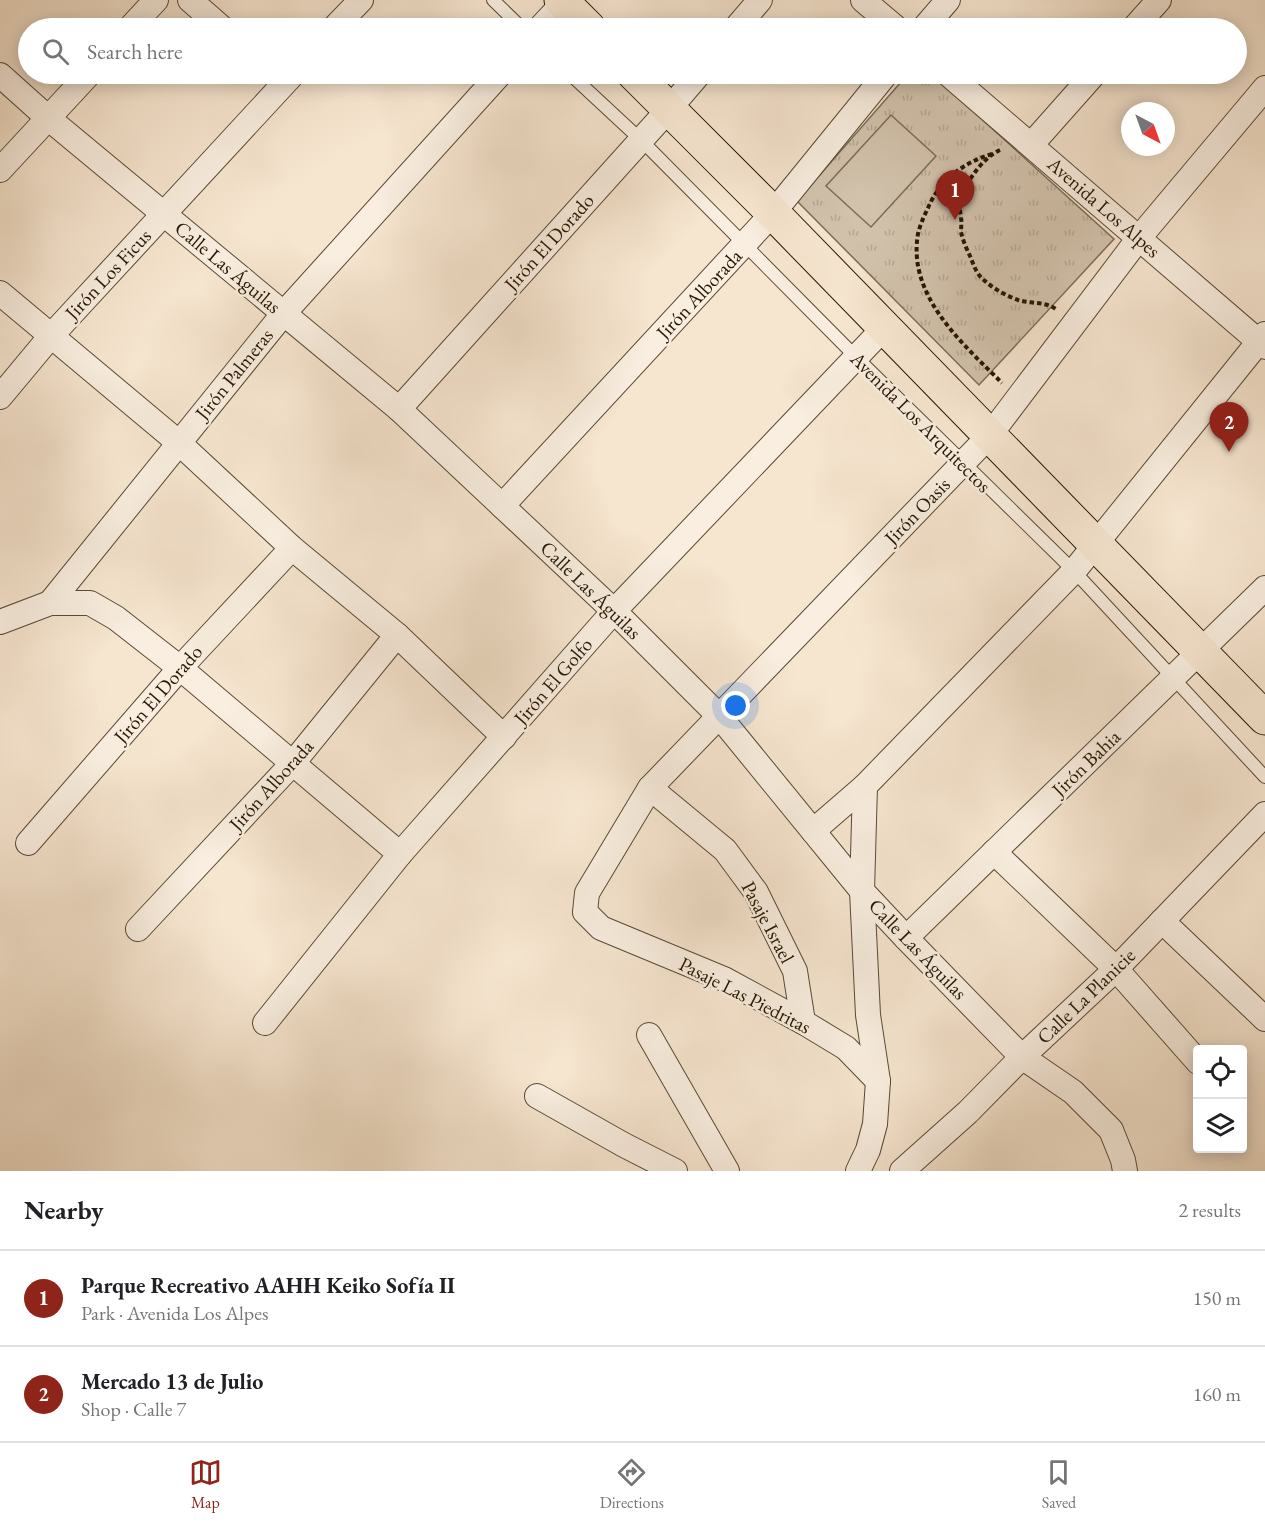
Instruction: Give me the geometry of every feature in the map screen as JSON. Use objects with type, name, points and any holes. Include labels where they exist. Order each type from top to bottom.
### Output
[{"type":"main road","points":[[564,1],[580,18]]},
{"type":"main road","name":"Avenida Los Arquitectos","points":[[644,84],[773,213],[1265,718]]},
{"type":"street","points":[[139,18],[156,0]]},
{"type":"street","points":[[190,0],[211,18]]},
{"type":"street","points":[[344,18],[361,0]]},
{"type":"street","points":[[745,18],[760,0]]},
{"type":"street","points":[[863,0],[884,18]]},
{"type":"street","points":[[933,18],[948,0]]},
{"type":"street","points":[[1143,18],[1159,0]]},
{"type":"street","points":[[549,18],[564,1]]},
{"type":"street","name":"Calle Las Águilas","points":[[0,75],[48,118],[399,409],[614,611],[720,717],[862,891],[906,938],[1022,1057],[1073,1092],[1092,1109],[1111,1130],[1124,1166]]},
{"type":"street","points":[[0,170],[80,84]]},
{"type":"street","name":"Jirón Los Ficus","points":[[0,397],[50,337],[164,213],[277,84]]},
{"type":"street","name":"Jirón Palmeras","points":[[50,603],[284,313],[491,84]]},
{"type":"street","name":"Jirón El Dorado","points":[[399,409],[691,84]]},
{"type":"street","name":"Jirón Alborada","points":[[502,506],[773,213],[878,84]]},
{"type":"street","name":"Avenida Los Alpes","points":[[960,84],[1139,238],[1263,340]]},
{"type":"street","points":[[1026,141],[1084,84]]},
{"type":"street","name":"Jirón Oasis","points":[[601,928],[585,912],[587,893],[650,789],[990,435],[1139,238],[1265,88]]},
{"type":"street","points":[[0,293],[178,442],[292,548],[397,635],[504,737]]},
{"type":"street","name":"Jirón El Golfo","points":[[265,1023],[400,854],[614,611],[884,328]]},
{"type":"street","points":[[813,831],[865,786],[1074,571],[1263,340]]},
{"type":"street","name":"Jirón El Dorado","points":[[28,843],[180,668],[292,548]]},
{"type":"street","name":"Jirón Bahia","points":[[906,938],[1265,588]]},
{"type":"street","points":[[6,614],[50,603],[90,603],[116,618],[180,668],[400,854]]},
{"type":"street","name":"Jirón Alborada","points":[[138,929],[293,763],[397,635]]},
{"type":"street","points":[[858,1171],[868,1150],[875,1124],[878,1081],[868,1015],[862,891],[865,786]]},
{"type":"street","name":"Pasaje Israel","points":[[650,789],[725,850],[756,892],[795,971],[803,1022]]},
{"type":"street","name":"Calle La Planicie","points":[[902,1171],[968,1112],[1022,1057],[1116,969],[1265,814]]},
{"type":"street","points":[[994,852],[1116,969],[1193,1057]]},
{"type":"street","points":[[1162,921],[1261,1007]]},
{"type":"street","name":"Pasaje Las Piedritas","points":[[601,928],[723,979],[803,1022],[846,1048],[878,1081]]},
{"type":"street","points":[[649,1035],[727,1171]]},
{"type":"street","points":[[537,1096],[675,1171]]},
{"type":"lane","points":[[493,0],[512,18]]},
{"type":"lane","name":"Avenida Los Arquitectos","points":[[581,84],[641,140],[963,464],[1074,571],[1265,777]]},
{"type":"path","points":[[1018,398],[981,364],[937,311],[921,280],[917,265],[918,233],[930,202],[937,191],[963,167],[978,158],[1026,141]]},
{"type":"path","points":[[992,154],[974,172],[959,206],[962,220],[961,230],[976,271],[982,279],[1004,293],[1016,299],[1052,306],[1074,323]]},
{"type":"green space","points":[[899,84],[943,84],[1114,239],[979,385],[797,201]]},
{"type":"green space","points":[[891,115],[936,156],[871,227],[826,186]]},
{"type":"place","name":"Parque Recreativo AAHH Keiko Sofía II","points":[[955,220]]},
{"type":"place","name":"Mercado 13 de Julio","points":[[1229,452]]}]
